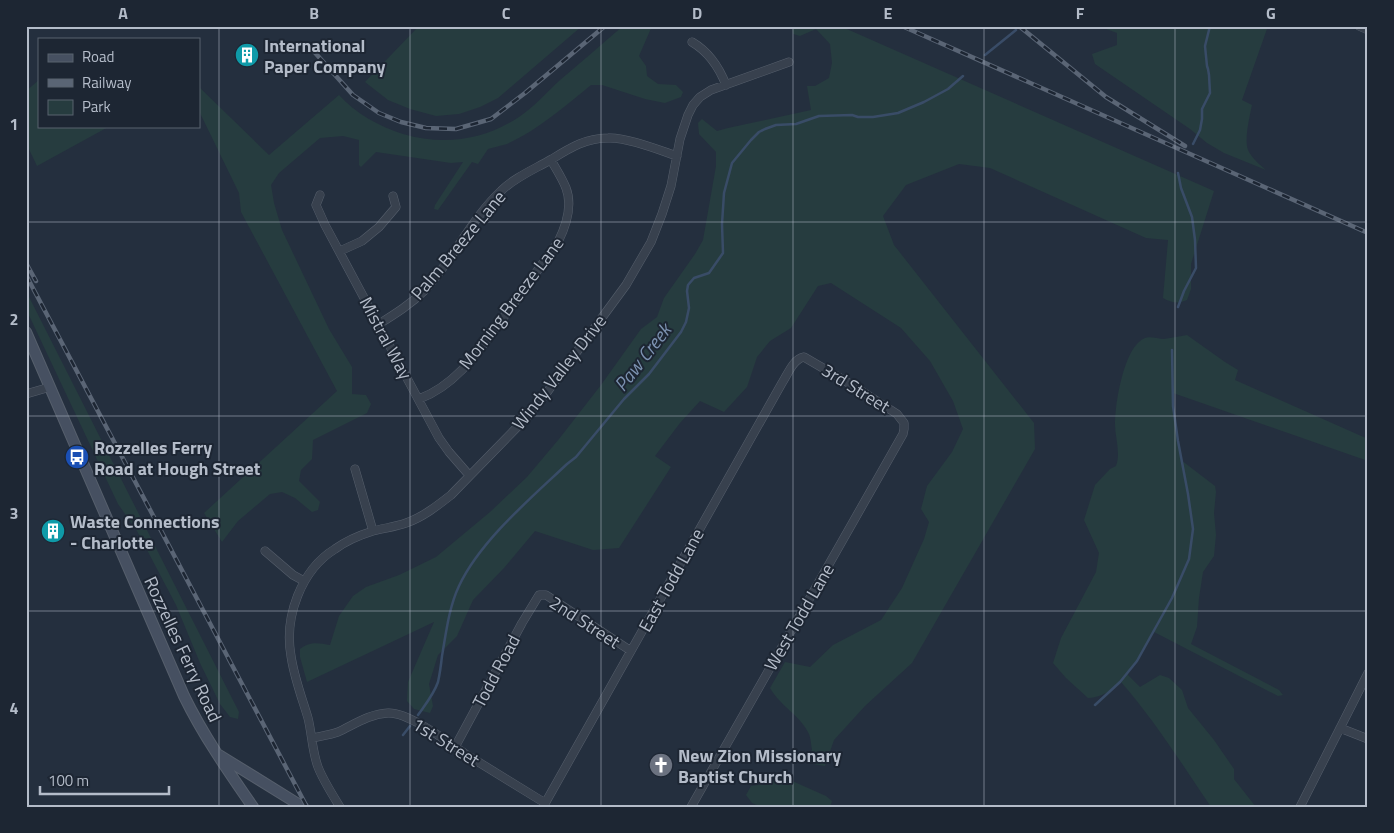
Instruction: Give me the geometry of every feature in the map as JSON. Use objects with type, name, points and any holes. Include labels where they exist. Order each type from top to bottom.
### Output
[{"type":"street","points":[[1359,26],[1368,30]]},
{"type":"street","points":[[692,42],[709,55],[721,72],[726,85]]},
{"type":"street","name":"Windy Valley Drive","points":[[340,807],[315,759],[312,738],[291,657],[289,641],[293,611],[304,581],[323,558],[347,542],[373,531],[407,523],[426,514],[451,495],[510,435],[538,403],[626,285],[651,242],[671,186],[684,125],[693,105],[700,97],[711,90],[789,62]]},
{"type":"street","name":"Palm Breeze Lane","points":[[379,324],[405,307],[424,290],[441,270],[486,207],[501,190],[574,145],[592,139],[609,137],[677,156]]},
{"type":"street","name":"Morning Breeze Lane","points":[[419,399],[444,386],[478,352],[558,242],[565,228],[569,200],[566,189],[551,160]]},
{"type":"street","name":"Mistral Way","points":[[320,195],[316,205],[439,438],[469,475]]},
{"type":"street","points":[[340,250],[362,241],[379,227],[396,207],[393,196]]},
{"type":"street","name":"Rozzelles Ferry Road","points":[[26,332],[191,710],[216,753],[253,807]]},
{"type":"street","name":"3rd Street","points":[[802,357],[809,359],[897,414],[901,417],[904,426]]},
{"type":"street","name":"East Todd Lane","points":[[544,805],[782,383],[795,361],[802,357]]},
{"type":"street","points":[[26,394],[50,387]]},
{"type":"street","name":"West Todd Lane","points":[[691,807],[903,434],[904,426]]},
{"type":"street","points":[[355,469],[373,531]]},
{"type":"street","points":[[265,551],[293,575],[304,581]]},
{"type":"street","name":"2nd Street","points":[[539,595],[546,595],[631,652]]},
{"type":"street","name":"Todd Road","points":[[455,747],[539,595]]},
{"type":"street","points":[[1300,807],[1368,673]]},
{"type":"street","name":"1st Street","points":[[312,738],[332,734],[372,716],[392,713],[412,719],[544,805]]},
{"type":"street","points":[[1340,728],[1368,739]]},
{"type":"street","points":[[216,753],[303,807]]},
{"type":"green space","points":[[419,26],[582,26],[498,98],[459,114],[436,116],[410,109],[388,100],[365,82]]},
{"type":"green space","points":[[623,26],[652,26],[639,56],[646,66],[647,76],[658,84],[676,85],[683,92],[681,97],[665,103],[645,99],[602,85],[591,85],[530,132],[507,144],[488,149],[478,164],[472,162],[438,210],[434,209],[435,205],[463,162],[451,163],[376,152],[361,167],[359,165],[359,140],[343,136],[320,138],[279,173],[271,185],[282,230],[329,329],[352,367],[352,394],[366,395],[371,404],[367,413],[313,440],[312,459],[301,470],[299,481],[320,502],[318,510],[312,512],[295,498],[282,492],[270,494],[238,521],[222,542],[204,513],[337,391],[241,212],[239,193],[200,113],[200,88],[269,155],[339,95],[360,113],[394,131],[418,138],[448,140],[478,136],[506,125],[530,109],[559,81]]},
{"type":"green space","points":[[792,26],[840,26],[1214,191],[1191,264],[1191,289],[1187,300],[1175,302],[1163,298],[1168,240],[1146,238],[990,168],[959,164],[906,185],[883,216],[894,245],[1034,423],[1035,449],[912,663],[865,706],[834,740],[825,766],[813,764],[807,757],[812,750],[809,734],[801,721],[779,700],[770,688],[785,662],[810,667],[833,645],[881,620],[902,588],[924,539],[929,522],[921,509],[927,486],[952,452],[963,429],[953,401],[930,361],[901,328],[831,283],[818,286],[791,328],[770,341],[757,357],[747,387],[724,412],[700,401],[680,423],[655,456],[671,467],[619,548],[593,550],[535,531],[504,568],[473,600],[457,636],[438,655],[429,684],[433,706],[430,713],[414,709],[407,701],[408,682],[434,622],[307,682],[300,657],[300,649],[304,646],[318,643],[330,645],[339,616],[353,596],[366,587],[399,575],[436,557],[490,512],[527,477],[601,385],[641,329],[657,317],[664,298],[703,240],[716,166],[716,152],[699,134],[698,123],[702,119],[717,131],[811,110],[807,86],[815,86],[829,78],[832,63],[830,44],[816,29],[800,36],[793,34]]},
{"type":"green space","points":[[1098,26],[1268,26],[1242,100],[1252,105],[1247,129],[1247,148],[1252,157],[1266,170],[1224,153],[1207,143],[1190,129],[1095,64],[1092,54],[1117,45],[1117,33]]},
{"type":"green space","points":[[38,81],[38,128],[106,128],[37,166],[26,143],[26,91]]},
{"type":"green space","points":[[26,291],[239,712],[238,719],[230,717],[220,704],[200,663],[176,605],[137,531],[118,504],[26,309]]},
{"type":"green space","points":[[1187,335],[1238,370],[1235,380],[1368,439],[1368,461],[1173,393],[1173,406],[1181,460],[1215,486],[1216,492],[1214,556],[1203,572],[1197,627],[1191,644],[1279,690],[1283,695],[1278,696],[1154,632],[1127,674],[1140,687],[1160,675],[1169,678],[1182,690],[1188,708],[1234,769],[1234,779],[1256,807],[1211,807],[1157,727],[1121,682],[1102,695],[1088,698],[1053,663],[1061,638],[1096,572],[1099,553],[1084,520],[1095,485],[1110,469],[1116,466],[1118,456],[1115,415],[1126,363],[1131,352],[1145,338],[1164,339]]},
{"type":"green space","points":[[781,776],[826,796],[832,801],[830,807],[761,807],[752,803],[746,795],[751,786],[772,783],[775,777]]},
{"type":"waterway","points":[[1193,144],[1200,130],[1202,109],[1210,93],[1205,46],[1210,26]]},
{"type":"waterway","name":"Paw Creek","points":[[985,55],[1016,30]]},
{"type":"waterway","name":"Paw Creek","points":[[418,715],[432,695],[438,682],[450,611],[459,586],[468,569],[507,521],[576,457],[624,399],[649,374],[681,332],[686,322],[689,308],[688,285],[694,278],[709,273],[723,253],[724,193],[732,163],[751,140],[759,132],[776,125],[796,124],[819,116],[852,115],[873,117],[898,113],[948,89],[963,76]]},
{"type":"waterway","points":[[1178,173],[1181,188],[1192,217],[1196,268],[1178,307]]},
{"type":"waterway","points":[[1095,705],[1120,682],[1137,661],[1172,598],[1189,559],[1193,529],[1173,406],[1172,350]]},
{"type":"waterway","name":"Paw Creek","points":[[403,735],[410,726]]},
{"type":"railway","points":[[309,46],[353,95],[379,113],[401,122],[426,128],[456,129],[491,119],[605,26]]},
{"type":"railway","points":[[902,26],[1368,233]]},
{"type":"railway","points":[[1019,26],[1106,97],[1185,146]]},
{"type":"railway","points":[[26,263],[36,281]]},
{"type":"railway","points":[[26,275],[307,807]]},
{"type":"place","name":"International Paper Company","points":[[247,55]]},
{"type":"place","name":"Rozzelles Ferry Road at Hough Street","points":[[77,457]]},
{"type":"place","name":"Waste Connections - Charlotte","points":[[53,531]]},
{"type":"place","name":"New Zion Missionary Baptist Church","points":[[661,765]]}]
